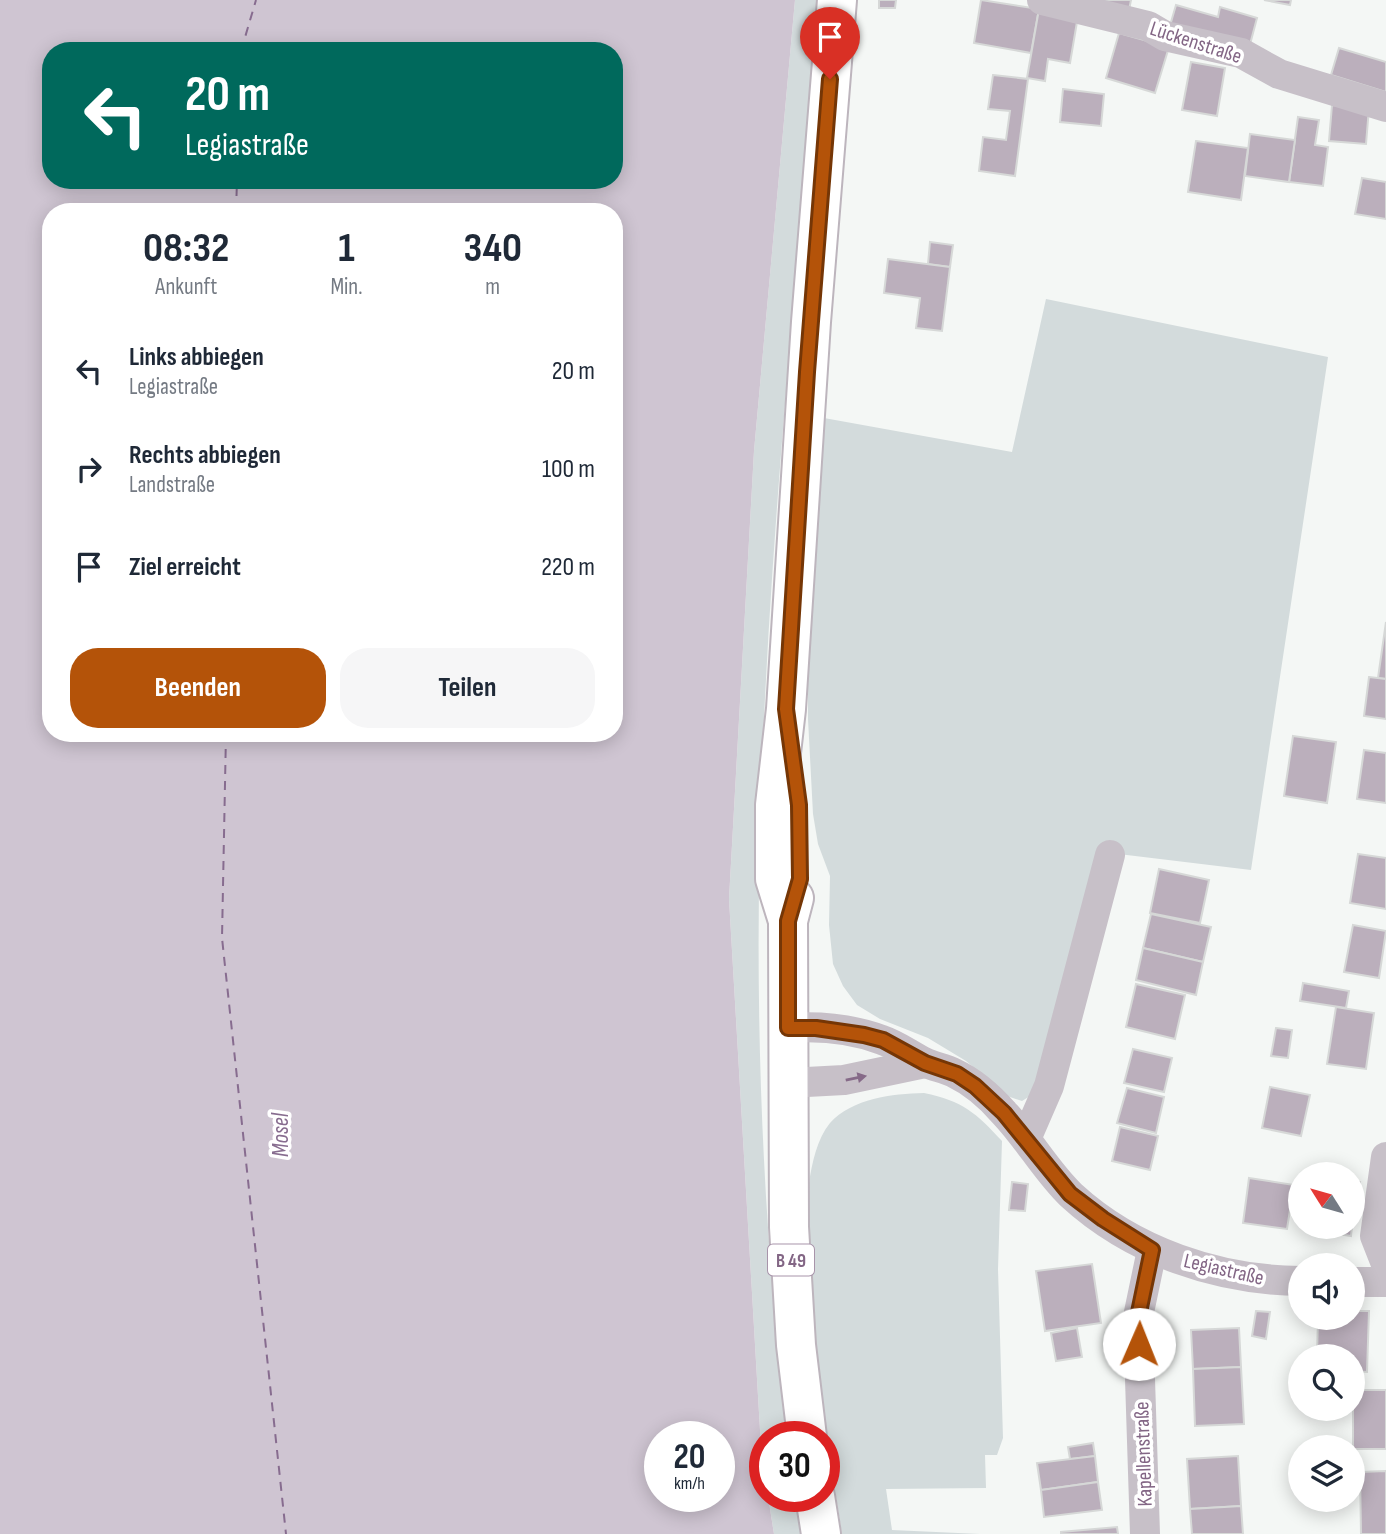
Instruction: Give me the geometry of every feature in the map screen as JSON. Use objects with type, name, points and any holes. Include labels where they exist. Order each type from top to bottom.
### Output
[{"type":"main road","name":"B 49","points":[[805,1421],[796,1346],[789,1227],[788,921],[800,879],[799,805],[786,709],[810,335],[836,0]]},
{"type":"main road","points":[[818,1512],[821,1534]]},
{"type":"street","name":"Lückenstraße","points":[[1042,0],[1147,26],[1165,36],[1241,53],[1279,74],[1386,107]]},
{"type":"street","points":[[1026,1139],[1049,1086],[1110,855]]},
{"type":"street","name":"Legiastraße","points":[[788,1028],[816,1028],[864,1035],[904,1050],[925,1063],[957,1074],[975,1086],[1004,1113],[1070,1194],[1152,1250],[1204,1268],[1264,1281],[1288,1281]]},
{"type":"street","points":[[788,1083],[844,1080],[925,1063]]},
{"type":"street","points":[[1386,1157],[1375,1236],[1386,1264]]},
{"type":"street","name":"Kapellenstraße","points":[[1146,1534],[1138,1317],[1152,1250]]},
{"type":"street","points":[[1365,1282],[1386,1282]]},
{"type":"shaded area","points":[[795,0],[818,0],[776,518],[760,830],[759,982],[763,1134],[772,1286],[786,1421],[759,1421],[729,899],[754,451]]},
{"type":"shaded area","points":[[1046,299],[1328,357],[1251,870],[1102,852],[1035,1093],[1022,1101],[1007,1096],[966,1061],[928,1038],[880,1019],[857,1005],[843,986],[833,964],[829,925],[830,876],[818,844],[813,814],[808,719],[808,612],[824,418],[1012,452]]},
{"type":"shaded area","points":[[924,1093],[959,1104],[1002,1141],[998,1269],[1003,1438],[997,1455],[985,1455],[986,1488],[886,1489],[892,1530],[980,1534],[842,1534],[839,1512],[840,1421],[825,1421],[817,1358],[807,1209],[810,1175],[822,1136],[830,1123],[861,1103]]},
{"type":"shaded area","points":[[771,1512],[799,1512],[802,1534],[774,1534]]},
{"type":"water","name":"Mosel","points":[[0,0],[795,0],[754,451],[729,899],[759,1421],[749,1421],[749,1512],[771,1512],[774,1534],[0,1534]]},
{"type":"building","points":[[879,0],[896,0],[895,8],[879,8]]},
{"type":"building","points":[[981,0],[1039,9],[1031,53],[974,43]]},
{"type":"building","points":[[1086,0],[1131,0],[1129,10]]},
{"type":"building","points":[[1264,0],[1291,0],[1290,5]]},
{"type":"building","points":[[1176,5],[1218,17],[1220,7],[1257,18],[1248,52],[1169,29]]},
{"type":"building","points":[[1039,9],[1078,16],[1070,63],[1048,59],[1045,81],[1027,78]]},
{"type":"building","points":[[1119,33],[1169,47],[1155,93],[1106,78]]},
{"type":"building","points":[[1339,48],[1386,62],[1386,92],[1331,75]]},
{"type":"building","points":[[1191,62],[1225,68],[1217,116],[1182,110]]},
{"type":"building","points":[[993,75],[1028,79],[1015,176],[979,171],[983,137],[1006,140],[1010,111],[988,109]]},
{"type":"building","points":[[1063,89],[1104,94],[1101,126],[1060,122]]},
{"type":"building","points":[[1332,105],[1369,108],[1366,144],[1329,141]]},
{"type":"building","points":[[1298,117],[1319,120],[1315,145],[1328,147],[1323,186],[1289,182]]},
{"type":"building","points":[[1250,134],[1295,140],[1289,182],[1245,176]]},
{"type":"building","points":[[1196,141],[1248,148],[1241,200],[1188,192]]},
{"type":"building","points":[[1362,178],[1386,182],[1386,219],[1355,214]]},
{"type":"building","points":[[930,242],[953,245],[950,267],[928,264]]},
{"type":"building","points":[[888,259],[950,267],[942,331],[916,328],[920,298],[884,293]]},
{"type":"building","points":[[1386,622],[1386,679],[1378,678]]},
{"type":"building","points":[[1369,677],[1386,679],[1386,719],[1364,716]]},
{"type":"building","points":[[1293,736],[1336,742],[1327,803],[1284,796]]},
{"type":"building","points":[[1364,750],[1386,753],[1386,803],[1357,799]]},
{"type":"building","points":[[1358,854],[1386,858],[1386,909],[1350,903]]},
{"type":"building","points":[[1159,869],[1209,880],[1200,923],[1150,913]]},
{"type":"building","points":[[1151,914],[1211,927],[1203,962],[1143,948]]},
{"type":"building","points":[[1353,925],[1386,931],[1379,978],[1344,972]]},
{"type":"building","points":[[1143,948],[1203,962],[1196,995],[1136,980]]},
{"type":"building","points":[[1303,983],[1349,991],[1346,1008],[1300,1001]]},
{"type":"building","points":[[1136,984],[1185,995],[1175,1039],[1126,1027]]},
{"type":"building","points":[[1336,1007],[1374,1013],[1366,1069],[1327,1064]]},
{"type":"building","points":[[1276,1028],[1292,1030],[1288,1058],[1271,1056]]},
{"type":"building","points":[[1133,1049],[1172,1058],[1164,1092],[1124,1083]]},
{"type":"building","points":[[1270,1087],[1310,1095],[1301,1136],[1262,1128]]},
{"type":"building","points":[[1127,1088],[1164,1097],[1156,1133],[1117,1123]]},
{"type":"building","points":[[1120,1127],[1158,1136],[1150,1170],[1112,1161]]},
{"type":"building","points":[[1249,1178],[1288,1184],[1287,1229],[1243,1223]]},
{"type":"building","points":[[1012,1182],[1028,1184],[1025,1211],[1009,1210]]},
{"type":"building","points":[[1092,1264],[1101,1323],[1045,1331],[1036,1271]]},
{"type":"building","points":[[1256,1311],[1270,1312],[1266,1339],[1252,1336]]},
{"type":"building","points":[[1365,1311],[1369,1311],[1367,1372],[1365,1344],[1317,1344],[1318,1330],[1365,1330]]},
{"type":"building","points":[[1077,1328],[1082,1357],[1056,1361],[1051,1333]]},
{"type":"building","points":[[1239,1328],[1241,1367],[1193,1369],[1191,1330]]},
{"type":"building","points":[[1241,1367],[1244,1424],[1195,1426],[1193,1369]]},
{"type":"building","points":[[1365,1390],[1386,1390],[1386,1449],[1365,1449],[1365,1435],[1353,1435],[1353,1421],[1365,1421]]},
{"type":"building","points":[[1093,1443],[1095,1456],[1070,1459],[1068,1447]]},
{"type":"building","points":[[1095,1456],[1098,1482],[1041,1490],[1037,1463]]},
{"type":"building","points":[[1238,1456],[1241,1506],[1190,1509],[1187,1459]]},
{"type":"building","points":[[1386,1471],[1386,1534],[1361,1534],[1361,1512],[1365,1512],[1365,1472]]},
{"type":"building","points":[[1098,1482],[1102,1510],[1044,1517],[1041,1490]]},
{"type":"building","points":[[1241,1506],[1243,1534],[1192,1534],[1190,1509]]},
{"type":"building","points":[[1117,1527],[1118,1534],[1061,1534],[1061,1532]]},
{"type":"ferry route","points":[[244,42],[256,0]]},
{"type":"ferry route","points":[[236,203],[237,189]]},
{"type":"ferry route","points":[[226,742],[222,938],[286,1534]]},
{"type":"route","points":[[830,79],[807,372],[786,709],[799,805],[800,879],[788,921],[788,1028],[816,1028],[883,1040],[925,1063],[957,1074],[986,1095],[1070,1194],[1152,1250],[1138,1317],[1139,1344]]}]
